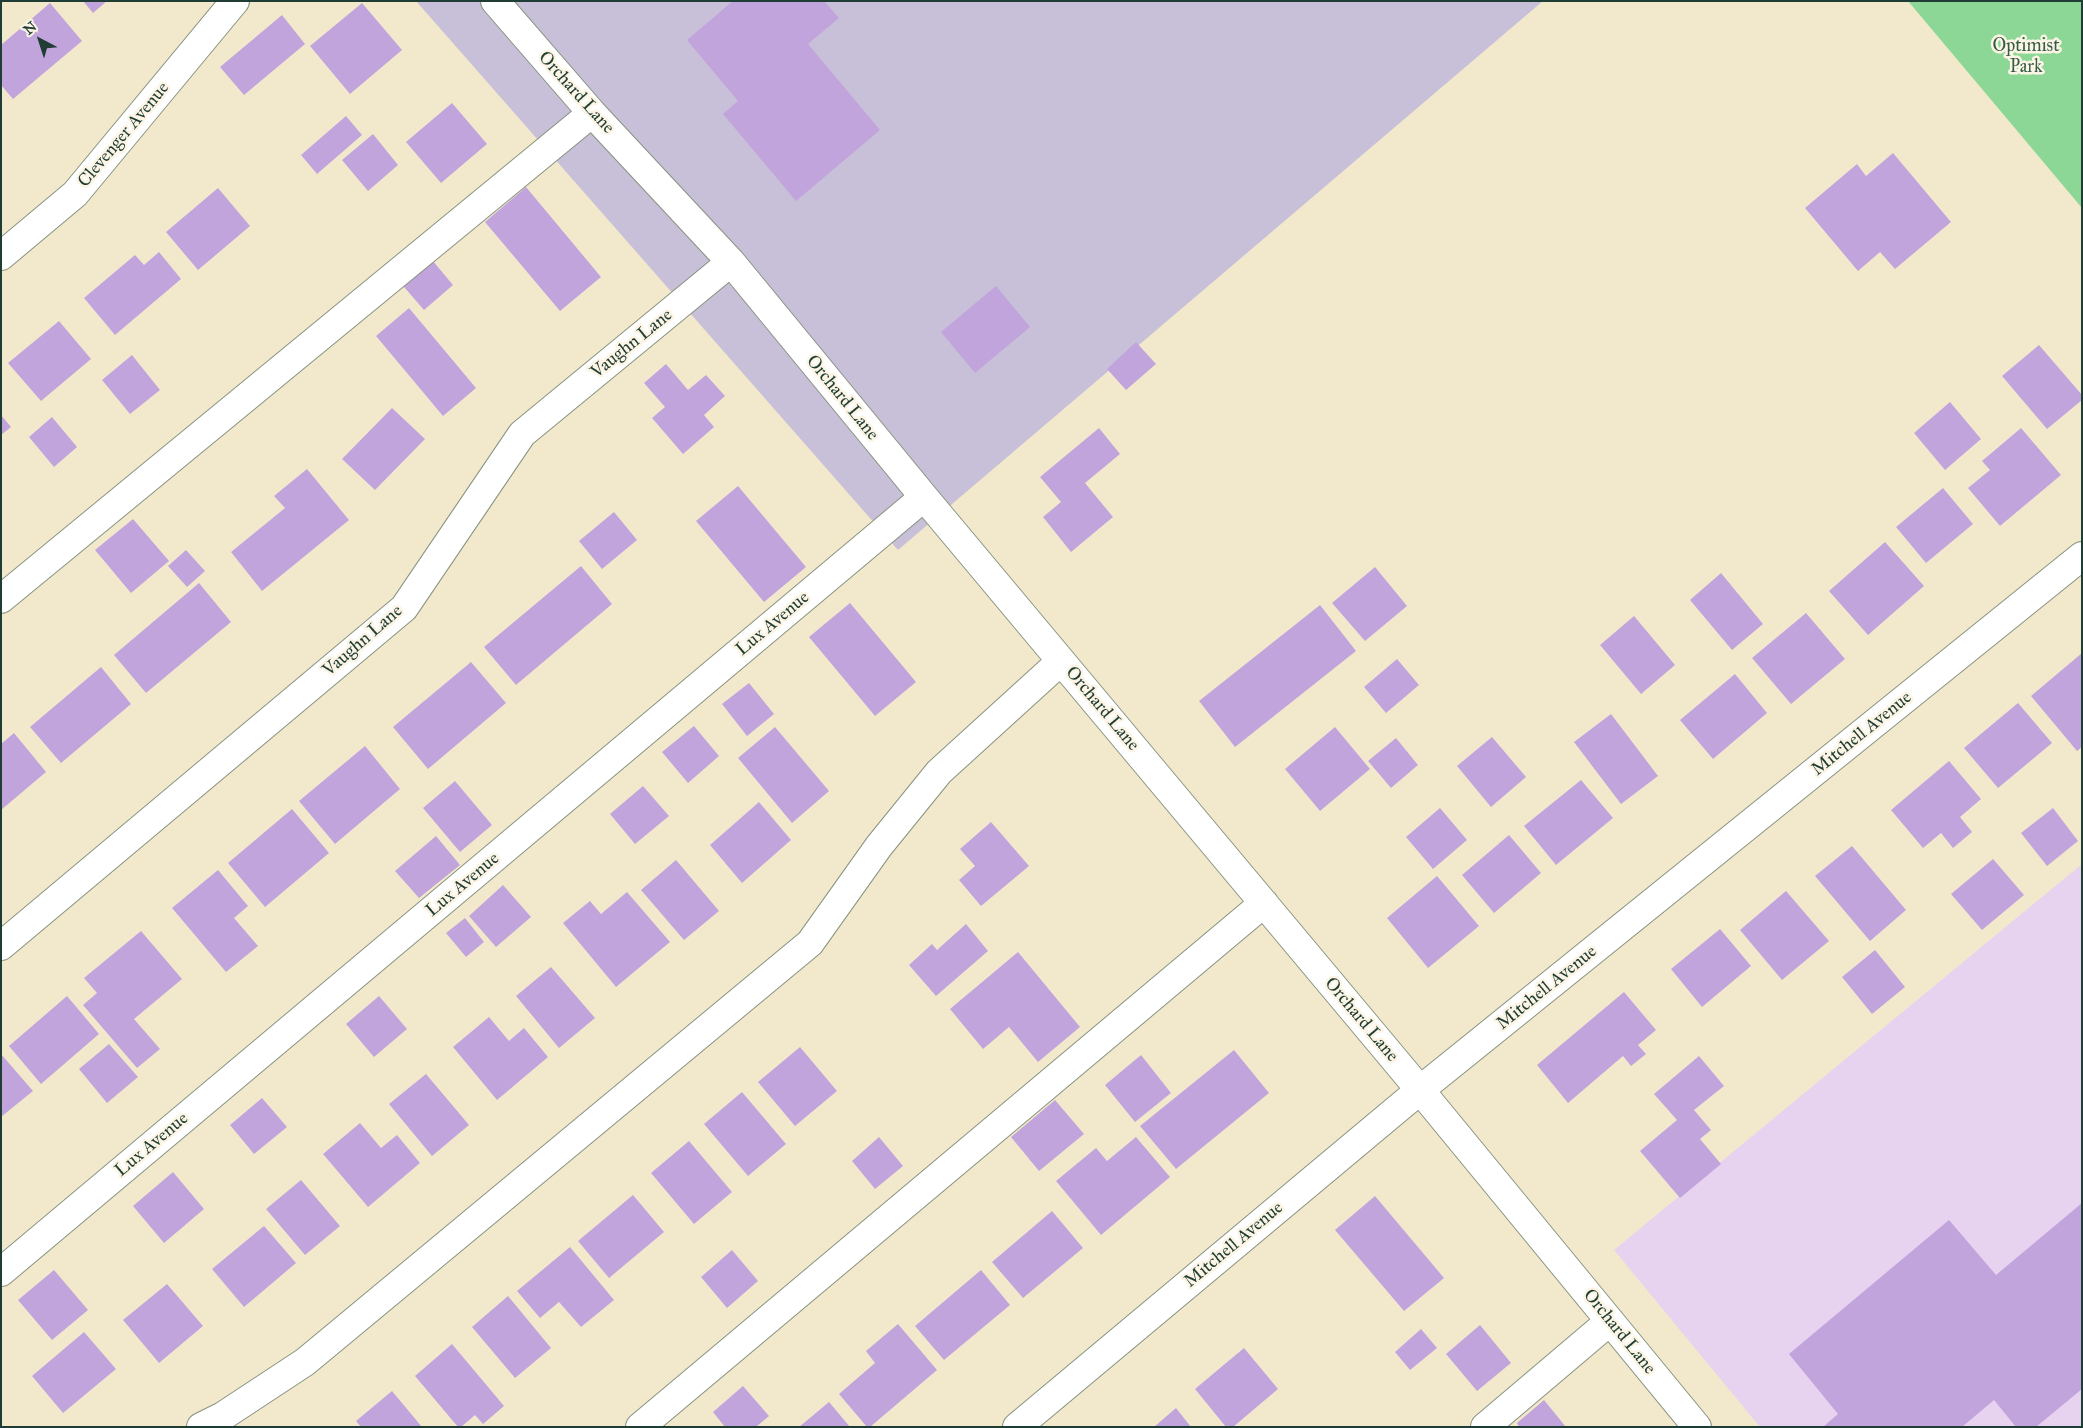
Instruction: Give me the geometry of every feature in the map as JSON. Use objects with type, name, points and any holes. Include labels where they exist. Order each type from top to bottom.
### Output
[{"type":"street","name":"Clevenger Avenue","points":[[1,256],[76,194],[235,1]]},
{"type":"street","name":"Orchard Lane","points":[[495,1],[592,112],[731,262],[924,497],[1420,1090],[1697,1427]]},
{"type":"street","points":[[1,599],[592,112]]},
{"type":"street","name":"Vaughn Lane","points":[[1,946],[404,608],[522,434],[731,262]]},
{"type":"street","name":"Lux Avenue","points":[[1,1272],[924,497]]},
{"type":"street","name":"Mitchell Avenue","points":[[1016,1427],[1420,1090],[2082,556]]},
{"type":"street","points":[[201,1427],[223,1416],[305,1362],[810,943],[879,846],[938,772],[1061,661]]},
{"type":"street","points":[[640,1427],[1264,904]]},
{"type":"street","points":[[1485,1427],[1610,1321]]},
{"type":"shaded area","points":[[416,1],[1543,1],[898,550]]},
{"type":"shaded area","points":[[2082,864],[2082,1427],[1760,1427],[1614,1250]]},
{"type":"green space","name":"Optimist Park","points":[[1908,1],[2082,1],[2082,208]]},
{"type":"building","points":[[83,1],[107,1],[93,13]]},
{"type":"building","points":[[733,1],[824,1],[839,18],[808,44],[880,130],[796,201],[723,114],[738,101],[687,40]]},
{"type":"building","points":[[50,3],[82,41],[13,99],[1,85],[1,45]]},
{"type":"building","points":[[362,3],[402,50],[350,94],[310,46]]},
{"type":"building","points":[[282,15],[305,44],[244,95],[220,67]]},
{"type":"building","points":[[452,103],[487,144],[441,183],[406,142]]},
{"type":"building","points":[[346,116],[362,135],[317,174],[301,155]]},
{"type":"building","points":[[373,134],[398,165],[368,191],[342,160]]},
{"type":"building","points":[[1893,153],[1951,222],[1895,269],[1880,252],[1858,271],[1805,208],[1857,164],[1866,176]]},
{"type":"building","points":[[526,187],[601,277],[560,311],[485,222]]},
{"type":"building","points":[[218,188],[250,226],[198,270],[166,232]]},
{"type":"building","points":[[159,252],[181,279],[115,335],[84,298],[135,255],[144,265]]},
{"type":"building","points":[[427,254],[453,285],[424,310],[398,280]]},
{"type":"building","points":[[996,286],[1030,327],[975,373],[941,332]]},
{"type":"building","points":[[409,308],[476,388],[443,416],[376,336]]},
{"type":"building","points":[[59,321],[91,359],[41,401],[8,363]]},
{"type":"building","points":[[1136,342],[1156,364],[1126,390],[1107,369]]},
{"type":"building","points":[[2039,345],[2082,395],[2082,400],[2047,429],[2002,376]]},
{"type":"building","points":[[132,355],[160,390],[130,414],[102,380]]},
{"type":"building","points":[[666,364],[688,390],[706,375],[725,396],[704,415],[714,427],[683,454],[652,418],[665,407],[644,383]]},
{"type":"building","points":[[1950,402],[1981,439],[1945,470],[1914,433]]},
{"type":"building","points":[[392,408],[425,439],[375,490],[342,459]]},
{"type":"building","points":[[1,415],[11,427],[1,435]]},
{"type":"building","points":[[52,417],[77,447],[54,467],[29,437]]},
{"type":"building","points":[[1099,428],[1120,454],[1085,483],[1113,517],[1071,552],[1043,517],[1061,502],[1040,477]]},
{"type":"building","points":[[2021,428],[2061,475],[2000,526],[1968,488],[1990,470],[1982,461]]},
{"type":"building","points":[[307,469],[349,520],[262,591],[231,552],[285,508],[274,496]]},
{"type":"building","points":[[738,486],[806,567],[764,602],[696,521]]},
{"type":"building","points":[[1943,488],[1973,524],[1926,563],[1896,527]]},
{"type":"building","points":[[614,512],[637,540],[602,569],[579,541]]},
{"type":"building","points":[[133,519],[169,561],[131,593],[95,550]]},
{"type":"building","points":[[1885,542],[1924,586],[1868,635],[1829,591]]},
{"type":"building","points":[[186,550],[205,571],[187,587],[168,566]]},
{"type":"building","points":[[581,566],[612,604],[516,685],[484,647]]},
{"type":"building","points":[[1375,567],[1407,606],[1365,641],[1332,603]]},
{"type":"building","points":[[1721,573],[1763,624],[1732,650],[1690,600]]},
{"type":"building","points":[[199,583],[231,622],[146,693],[114,655]]},
{"type":"building","points":[[850,603],[916,682],[875,716],[809,637]]},
{"type":"building","points":[[1320,605],[1356,651],[1235,747],[1199,701]]},
{"type":"building","points":[[1806,613],[1845,659],[1791,704],[1752,658]]},
{"type":"building","points":[[1634,616],[1675,665],[1641,694],[1600,645]]},
{"type":"building","points":[[2082,653],[2082,747],[2077,751],[2031,696]]},
{"type":"building","points":[[1397,659],[1419,685],[1386,713],[1364,687]]},
{"type":"building","points":[[471,662],[506,703],[428,769],[393,727]]},
{"type":"building","points":[[101,667],[131,704],[61,763],[30,727]]},
{"type":"building","points":[[1735,674],[1767,713],[1713,759],[1680,720]]},
{"type":"building","points":[[749,683],[774,714],[747,736],[722,704]]},
{"type":"building","points":[[2018,703],[2052,743],[1998,788],[1964,748]]},
{"type":"building","points":[[1611,714],[1658,776],[1621,804],[1574,742]]},
{"type":"building","points":[[694,726],[719,756],[688,783],[662,752]]},
{"type":"building","points":[[775,727],[829,791],[792,823],[738,758]]},
{"type":"building","points":[[1335,727],[1370,769],[1320,811],[1285,769]]},
{"type":"building","points":[[14,733],[46,772],[1,810],[1,744]]},
{"type":"building","points":[[1492,737],[1526,777],[1491,807],[1457,766]]},
{"type":"building","points":[[1396,738],[1418,765],[1391,788],[1368,761]]},
{"type":"building","points":[[365,746],[400,789],[335,844],[299,801]]},
{"type":"building","points":[[1949,761],[1981,799],[1960,817],[1972,832],[1953,848],[1941,833],[1923,848],[1891,810]]},
{"type":"building","points":[[1581,780],[1613,818],[1556,865],[1524,826]]},
{"type":"building","points":[[455,781],[492,825],[460,852],[423,808]]},
{"type":"building","points":[[643,786],[669,816],[635,844],[610,814]]},
{"type":"building","points":[[759,802],[791,840],[742,883],[710,845]]},
{"type":"building","points":[[1440,808],[1467,840],[1433,869],[1406,837]]},
{"type":"building","points":[[2053,808],[2078,841],[2047,866],[2021,833]]},
{"type":"building","points":[[292,809],[329,853],[265,907],[228,863]]},
{"type":"building","points":[[991,822],[1029,866],[981,906],[959,880],[975,866],[960,849]]},
{"type":"building","points":[[1509,835],[1541,873],[1494,913],[1462,875]]},
{"type":"building","points":[[436,836],[460,865],[419,898],[395,871]]},
{"type":"building","points":[[1852,846],[1906,910],[1870,941],[1815,876]]},
{"type":"building","points":[[1993,859],[2024,895],[1982,930],[1951,894]]},
{"type":"building","points":[[676,860],[719,911],[684,940],[641,890]]},
{"type":"building","points":[[218,870],[248,906],[234,918],[258,946],[226,972],[172,908]]},
{"type":"building","points":[[1437,876],[1479,926],[1428,968],[1387,918]]},
{"type":"building","points":[[503,885],[531,917],[496,947],[469,916]]},
{"type":"building","points":[[1786,891],[1829,941],[1782,980],[1740,930]]},
{"type":"building","points":[[627,892],[670,942],[616,987],[563,923],[590,901],[601,914]]},
{"type":"building","points":[[465,918],[484,942],[466,957],[446,933]]},
{"type":"building","points":[[966,924],[988,951],[936,996],[909,965],[932,944],[937,950]]},
{"type":"building","points":[[1720,929],[1751,966],[1702,1007],[1671,969]]},
{"type":"building","points":[[141,931],[182,979],[134,1019],[160,1049],[137,1068],[83,1005],[97,993],[84,978]]},
{"type":"building","points":[[1875,950],[1905,987],[1872,1014],[1842,977]]},
{"type":"building","points":[[1018,952],[1080,1027],[1038,1062],[1009,1027],[983,1049],[950,1009]]},
{"type":"building","points":[[551,967],[595,1018],[559,1048],[516,996]]},
{"type":"building","points":[[1624,992],[1656,1030],[1638,1045],[1646,1054],[1631,1066],[1623,1056],[1568,1103],[1537,1065]]},
{"type":"building","points":[[67,996],[99,1034],[41,1084],[9,1046]]},
{"type":"building","points":[[379,996],[407,1029],[374,1057],[346,1024]]},
{"type":"building","points":[[489,1017],[509,1041],[524,1028],[548,1057],[497,1100],[453,1047]]},
{"type":"building","points":[[109,1044],[138,1077],[107,1103],[79,1069]]},
{"type":"building","points":[[800,1047],[837,1091],[795,1126],[758,1082]]},
{"type":"building","points":[[1234,1050],[1269,1093],[1176,1169],[1140,1126]]},
{"type":"building","points":[[1,1054],[33,1091],[1,1117]]},
{"type":"building","points":[[1141,1055],[1171,1093],[1135,1122],[1105,1085]]},
{"type":"building","points":[[1699,1056],[1724,1086],[1694,1110],[1711,1130],[1700,1139],[1721,1164],[1680,1198],[1640,1151],[1677,1120],[1654,1094]]},
{"type":"building","points":[[426,1074],[469,1125],[432,1156],[389,1104]]},
{"type":"building","points":[[742,1092],[786,1144],[748,1176],[704,1124]]},
{"type":"building","points":[[262,1098],[287,1127],[254,1154],[230,1125]]},
{"type":"building","points":[[1055,1100],[1084,1134],[1039,1171],[1011,1137]]},
{"type":"building","points":[[360,1123],[381,1148],[397,1135],[420,1163],[368,1207],[323,1154]]},
{"type":"building","points":[[879,1137],[903,1166],[875,1189],[852,1161]]},
{"type":"building","points":[[1136,1137],[1170,1177],[1101,1235],[1056,1181],[1096,1148],[1107,1161]]},
{"type":"building","points":[[689,1141],[732,1192],[694,1224],[651,1173]]},
{"type":"building","points":[[173,1172],[204,1209],[164,1243],[133,1206]]},
{"type":"building","points":[[301,1180],[340,1226],[305,1255],[266,1209]]},
{"type":"building","points":[[633,1195],[664,1232],[609,1278],[578,1241]]},
{"type":"building","points":[[1375,1196],[1444,1278],[1404,1311],[1335,1230]]},
{"type":"building","points":[[2082,1203],[2082,1389],[2036,1427],[2016,1427],[1994,1400],[1962,1427],[1823,1427],[1838,1414],[1789,1354],[1949,1220],[1996,1275]]},
{"type":"building","points":[[1052,1211],[1083,1248],[1023,1298],[992,1262]]},
{"type":"building","points":[[264,1226],[296,1263],[244,1307],[212,1269]]},
{"type":"building","points":[[570,1247],[614,1300],[581,1327],[559,1302],[540,1318],[517,1291]]},
{"type":"building","points":[[732,1250],[758,1281],[727,1308],[701,1277]]},
{"type":"building","points":[[54,1270],[88,1310],[52,1340],[18,1300]]},
{"type":"building","points":[[981,1270],[1010,1305],[944,1360],[915,1326]]},
{"type":"building","points":[[167,1284],[203,1326],[159,1363],[123,1320]]},
{"type":"building","points":[[508,1296],[551,1348],[515,1378],[472,1327]]},
{"type":"building","points":[[898,1324],[937,1370],[870,1427],[867,1427],[839,1394],[875,1363],[866,1351]]},
{"type":"building","points":[[1480,1325],[1511,1363],[1477,1391],[1446,1354]]},
{"type":"building","points":[[1421,1329],[1437,1348],[1410,1370],[1395,1352]]},
{"type":"building","points":[[84,1332],[116,1369],[63,1413],[32,1376]]},
{"type":"building","points":[[452,1344],[504,1406],[483,1424],[475,1415],[461,1427],[458,1427],[415,1376]]},
{"type":"building","points":[[1244,1348],[1278,1389],[1233,1427],[1226,1427],[1195,1389]]},
{"type":"building","points":[[743,1386],[769,1416],[756,1427],[725,1427],[713,1412]]},
{"type":"building","points":[[392,1391],[422,1427],[361,1427],[356,1421]]},
{"type":"building","points":[[1544,1400],[1566,1427],[1519,1427],[1517,1423]]},
{"type":"building","points":[[829,1402],[850,1427],[799,1427]]},
{"type":"building","points":[[1176,1408],[1191,1427],[1154,1427]]}]
